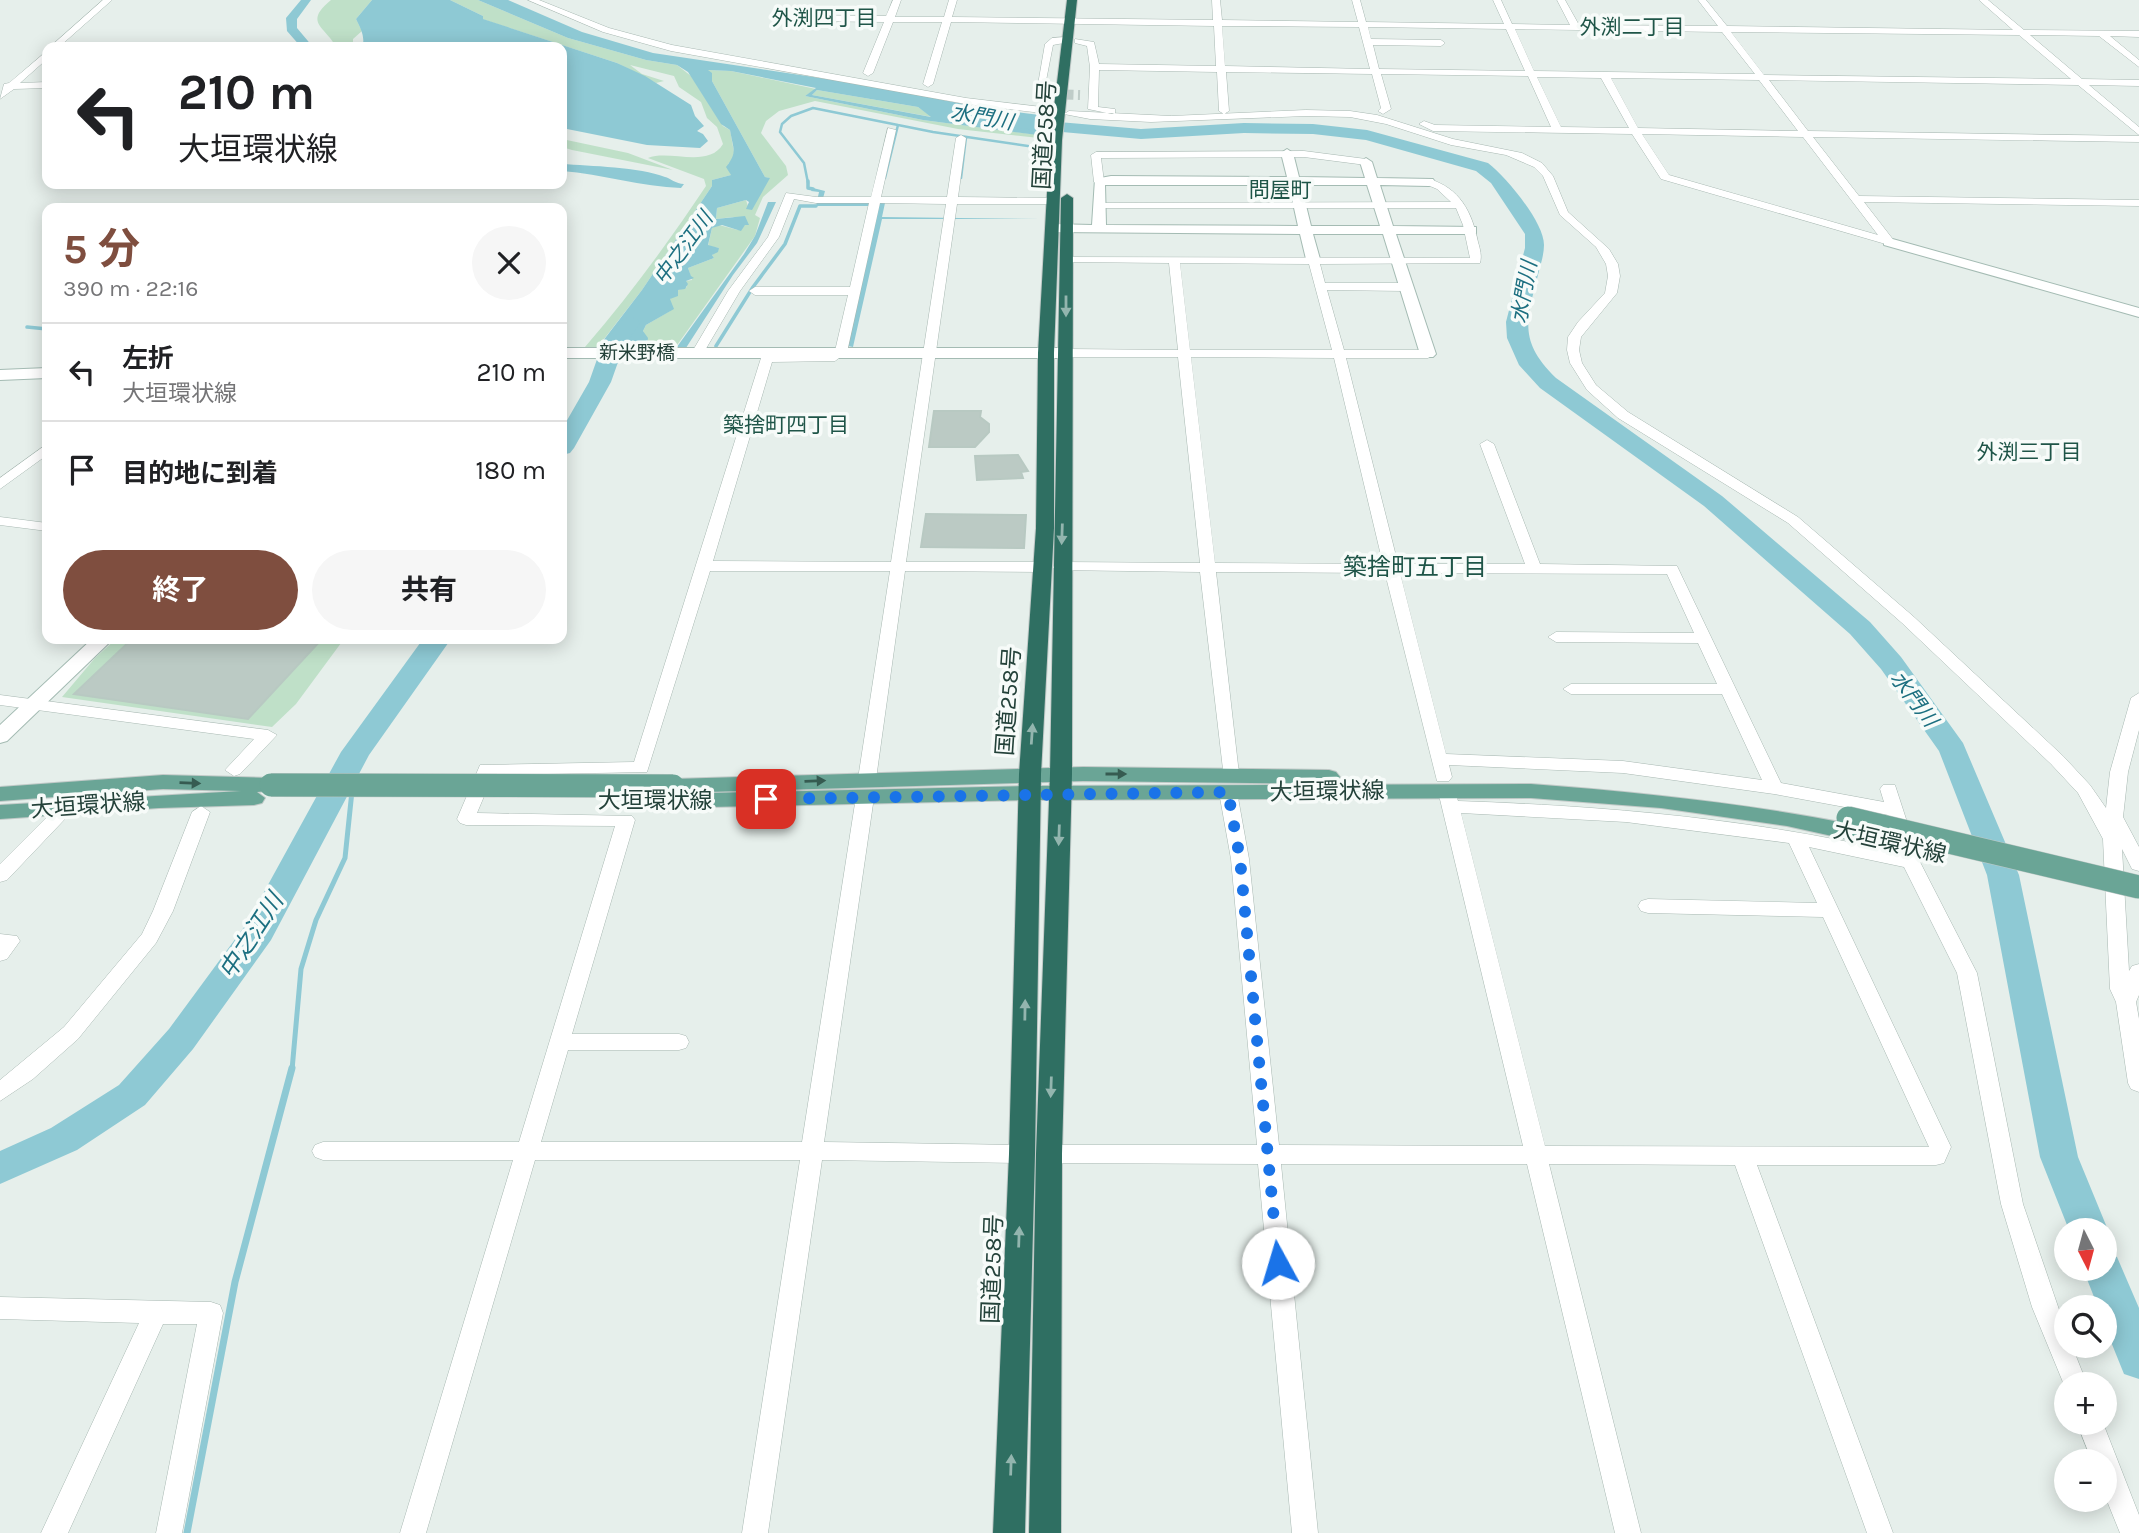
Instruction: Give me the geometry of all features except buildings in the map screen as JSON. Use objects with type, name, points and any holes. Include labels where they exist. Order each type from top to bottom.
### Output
[{"type":"highway","name":"国道258号","points":[[1064,114],[1066,40],[1072,0]]},
{"type":"highway","name":"国道258号","points":[[1056,353],[1067,260],[1053,201],[1083,0]]},
{"type":"highway","name":"国道258号","points":[[1045,1533],[1049,1154],[1060,784],[1052,567],[1061,140]]},
{"type":"highway","name":"国道258号","points":[[1009,1533],[1022,1154],[1030,784],[1052,567]]},
{"type":"main road","name":"大垣環状線","points":[[0,794],[163,782],[269,792]]},
{"type":"main road","name":"大垣環状線","points":[[0,812],[269,792],[671,793],[1030,784],[1445,784],[1661,801],[1849,825],[2139,887]]},
{"type":"main road","name":"大垣環状線","points":[[1849,825],[2139,901]]},
{"type":"street","points":[[60,42],[108,0]]},
{"type":"street","points":[[532,0],[606,30],[671,48],[966,101],[1127,119],[1348,114],[1395,122],[1454,143],[1517,155],[1540,166],[1546,174],[1560,210],[1611,261],[1615,280],[1612,295],[1606,304],[1579,327],[1573,344],[1574,359],[1588,384],[1605,402],[1623,415],[1793,520],[1908,620],[2057,760],[2107,816],[2139,864]]},
{"type":"street","points":[[868,73],[897,0]]},
{"type":"street","points":[[928,84],[953,0]]},
{"type":"street","points":[[1216,0],[1224,110]]},
{"type":"street","points":[[1356,0],[1377,72],[1386,109],[1384,111]]},
{"type":"street","points":[[1497,0],[1557,130]]},
{"type":"street","points":[[1561,0],[1575,26]]},
{"type":"street","points":[[1702,0],[1889,242]]},
{"type":"street","points":[[1983,0],[2139,132]]},
{"type":"street","points":[[801,18],[2139,34]]},
{"type":"street","points":[[2100,33],[2139,64]]},
{"type":"street","points":[[1049,94],[1039,94],[1049,44],[1055,40],[1066,40]]},
{"type":"street","points":[[1078,41],[1091,44],[1095,67],[1093,109],[1152,113],[1335,106],[1384,111],[1414,119],[1433,128],[2139,139]]},
{"type":"street","points":[[1368,42],[1441,43]]},
{"type":"street","points":[[0,96],[6,86],[42,58]]},
{"type":"street","points":[[1373,61],[1441,62]]},
{"type":"street","points":[[1095,67],[2139,83]]},
{"type":"street","points":[[1604,74],[1635,131],[1665,177],[2139,313]]},
{"type":"street","points":[[6,86],[42,85]]},
{"type":"street","points":[[1080,95],[1094,95]]},
{"type":"street","points":[[413,1533],[626,820],[466,819],[486,769],[640,768],[704,566],[753,397],[768,359],[835,357],[841,352],[891,130]]},
{"type":"street","points":[[755,1533],[961,138]]},
{"type":"street","points":[[1056,353],[1428,354],[1366,162],[1332,156],[1287,153],[1096,155],[1099,229]]},
{"type":"street","points":[[1287,153],[1339,354],[1628,1533]]},
{"type":"street","points":[[1067,260],[1476,261],[1471,230],[1460,205],[1440,184],[1372,181],[1099,182]]},
{"type":"street","points":[[695,352],[773,237],[790,195],[874,203],[1053,201]]},
{"type":"street","points":[[1855,199],[2139,203]]},
{"type":"street","points":[[1099,205],[1460,205]]},
{"type":"street","points":[[1059,228],[1471,230]]},
{"type":"street","points":[[1174,259],[1229,783],[1240,859],[1305,1533]]},
{"type":"street","points":[[1321,286],[1406,287]]},
{"type":"street","points":[[755,290],[855,291]]},
{"type":"street","name":"新米野橋","points":[[567,353],[1056,353]]},
{"type":"street","points":[[0,375],[42,373]]},
{"type":"street","points":[[1487,443],[1534,568]]},
{"type":"street","points":[[0,485],[42,453]]},
{"type":"street","points":[[0,521],[42,526]]},
{"type":"street","points":[[704,566],[1672,569],[1774,788]]},
{"type":"street","points":[[1556,636],[1704,638]]},
{"type":"street","points":[[0,736],[98,644]]},
{"type":"street","points":[[1571,689],[1728,689]]},
{"type":"street","points":[[2139,698],[2107,816],[2112,839],[2119,989],[2126,1002],[2139,1083]]},
{"type":"street","points":[[0,700],[268,735],[234,770]]},
{"type":"street","points":[[1445,784],[1623,767],[1774,788],[1895,810]]},
{"type":"street","points":[[1445,784],[1569,810],[1694,822],[1854,848],[1911,862]]},
{"type":"street","points":[[1889,789],[1911,862],[1967,973],[2012,1203],[2044,1307],[2070,1372]]},
{"type":"street","points":[[0,1091],[26,1073],[71,1033],[149,938],[163,911],[201,812]]},
{"type":"street","points":[[0,875],[58,816]]},
{"type":"street","points":[[1049,1154],[1936,1156],[1940,1147],[1796,838]]},
{"type":"street","points":[[1648,906],[1830,910]]},
{"type":"street","points":[[0,941],[10,941],[0,954]]},
{"type":"street","points":[[2126,1002],[2139,971]]},
{"type":"street","points":[[559,1042],[679,1042]]},
{"type":"street","points":[[323,1151],[1022,1154]]},
{"type":"street","points":[[1743,1157],[1880,1533]]},
{"type":"street","points":[[0,1308],[211,1312],[169,1533]]},
{"type":"street","points":[[54,1533],[156,1313]]},
{"type":"street","points":[[2117,1492],[2133,1533]]},
{"type":"green space","points":[[331,0],[372,0],[356,19],[362,31],[353,42],[332,42],[317,19]]},
{"type":"green space","points":[[450,0],[478,0],[568,38],[646,60],[677,65],[691,76],[723,126],[730,130],[734,152],[733,160],[728,164],[731,175],[712,180],[712,186],[642,290],[597,348],[585,347],[648,269],[706,186],[704,179],[648,158],[698,157],[716,151],[723,144],[717,127],[707,118],[701,102],[679,87],[674,76],[630,65],[642,74],[664,81],[656,83],[617,63],[567,47],[567,42],[553,42],[482,19],[483,16]]},
{"type":"green space","points":[[708,70],[731,71],[816,89],[805,96],[923,120],[1048,136],[1048,139],[958,129],[815,101],[779,111],[766,121],[761,133],[786,166],[788,175],[763,197],[755,215],[760,218],[755,236],[675,348],[646,348],[648,342],[643,331],[646,325],[670,311],[670,299],[678,290],[687,287],[686,281],[692,280],[688,268],[714,258],[712,255],[719,248],[708,246],[712,228],[719,225],[738,230],[746,224],[733,217],[716,219],[717,208],[746,200],[748,206],[769,178],[765,177]]},
{"type":"green space","points":[[817,90],[918,107],[932,117],[812,95]]},
{"type":"green space","points":[[567,140],[628,153],[673,170],[567,148]]},
{"type":"green space","points":[[110,644],[340,644],[296,704],[272,727],[62,697]]},
{"type":"water","points":[[301,0],[311,0],[297,19],[297,28],[309,42],[297,42],[287,31],[286,18]]},
{"type":"water","points":[[372,0],[450,0],[483,16],[483,19],[553,42],[363,42],[356,19]]},
{"type":"water","points":[[478,0],[508,0],[582,32],[653,53],[860,84],[985,108],[1063,118],[1061,138],[923,120],[805,96],[816,88],[731,71],[708,70],[712,73],[712,81],[765,177],[770,178],[752,210],[746,209],[749,202],[746,200],[717,208],[716,219],[745,216],[749,225],[745,225],[741,231],[722,225],[712,228],[708,245],[719,248],[718,252],[712,255],[714,258],[688,268],[694,278],[686,281],[688,284],[685,289],[678,290],[678,296],[670,299],[674,309],[646,325],[643,331],[648,338],[646,350],[596,350],[642,290],[712,186],[712,180],[731,175],[726,167],[734,150],[730,130],[721,124],[688,72],[677,65],[646,60],[568,38]],"holes":[[[817,90],[918,107],[931,117],[812,95]]]},
{"type":"water","points":[[567,47],[617,63],[645,76],[691,105],[695,116],[704,126],[697,131],[708,141],[700,148],[647,145],[567,129]]},
{"type":"water","points":[[567,164],[642,171],[684,184],[681,188],[666,187],[567,172]]},
{"type":"water","points":[[813,188],[825,191],[822,202],[885,203],[882,217],[1040,219],[882,219],[853,347],[848,346],[879,206],[816,206],[819,192],[811,191]]},
{"type":"water","points":[[768,202],[776,202],[757,243],[684,351],[674,351],[744,254],[755,236]]},
{"type":"waterway","points":[[808,183],[804,163],[780,132],[782,124],[791,116],[813,108],[898,125]]},
{"type":"waterway","name":"水門川","points":[[1023,124],[1141,134],[1244,128],[1313,129],[1367,135],[1482,167],[1498,179],[1534,234],[1535,248],[1516,322],[1517,338],[1530,365],[1548,383],[1713,501],[1860,628],[1891,663],[1953,750],[2003,875],[2059,1157],[2083,1218]]},
{"type":"waterway","points":[[885,178],[898,125]]},
{"type":"waterway","points":[[898,125],[1028,146]]},
{"type":"waterway","points":[[961,178],[966,137]]},
{"type":"waterway","points":[[808,183],[808,188],[813,189]]},
{"type":"waterway","points":[[716,346],[753,287],[785,244],[800,206],[816,206]]},
{"type":"waterway","name":"中之江川","points":[[567,439],[600,382],[612,348],[630,323]]},
{"type":"waterway","points":[[27,327],[42,328]]},
{"type":"waterway","name":"中之江川","points":[[0,1168],[64,1139],[132,1095],[181,1039],[259,931],[356,752],[433,644]]},
{"type":"waterway","points":[[353,778],[356,752]]},
{"type":"waterway","points":[[292,1070],[301,969],[316,920],[345,858],[352,791]]},
{"type":"waterway","points":[[187,1533],[235,1282],[292,1068]]},
{"type":"waterway","name":"水門川","points":[[2108,1281],[2139,1360]]},
{"type":"tunnel","points":[[1049,94],[1080,95]]},
{"type":"district","name":"外渕四丁目","points":[[824,18]]},
{"type":"district","name":"外渕二丁目","points":[[1632,27]]},
{"type":"district","name":"問屋町","points":[[1280,190]]},
{"type":"district","name":"築捨町四丁目","points":[[786,425]]},
{"type":"district","name":"外渕三丁目","points":[[2029,452]]},
{"type":"district","name":"築捨町五丁目","points":[[1415,567]]},
{"type":"route","points":[[766,799],[1228,792],[1240,859],[1278,1263]]}]
